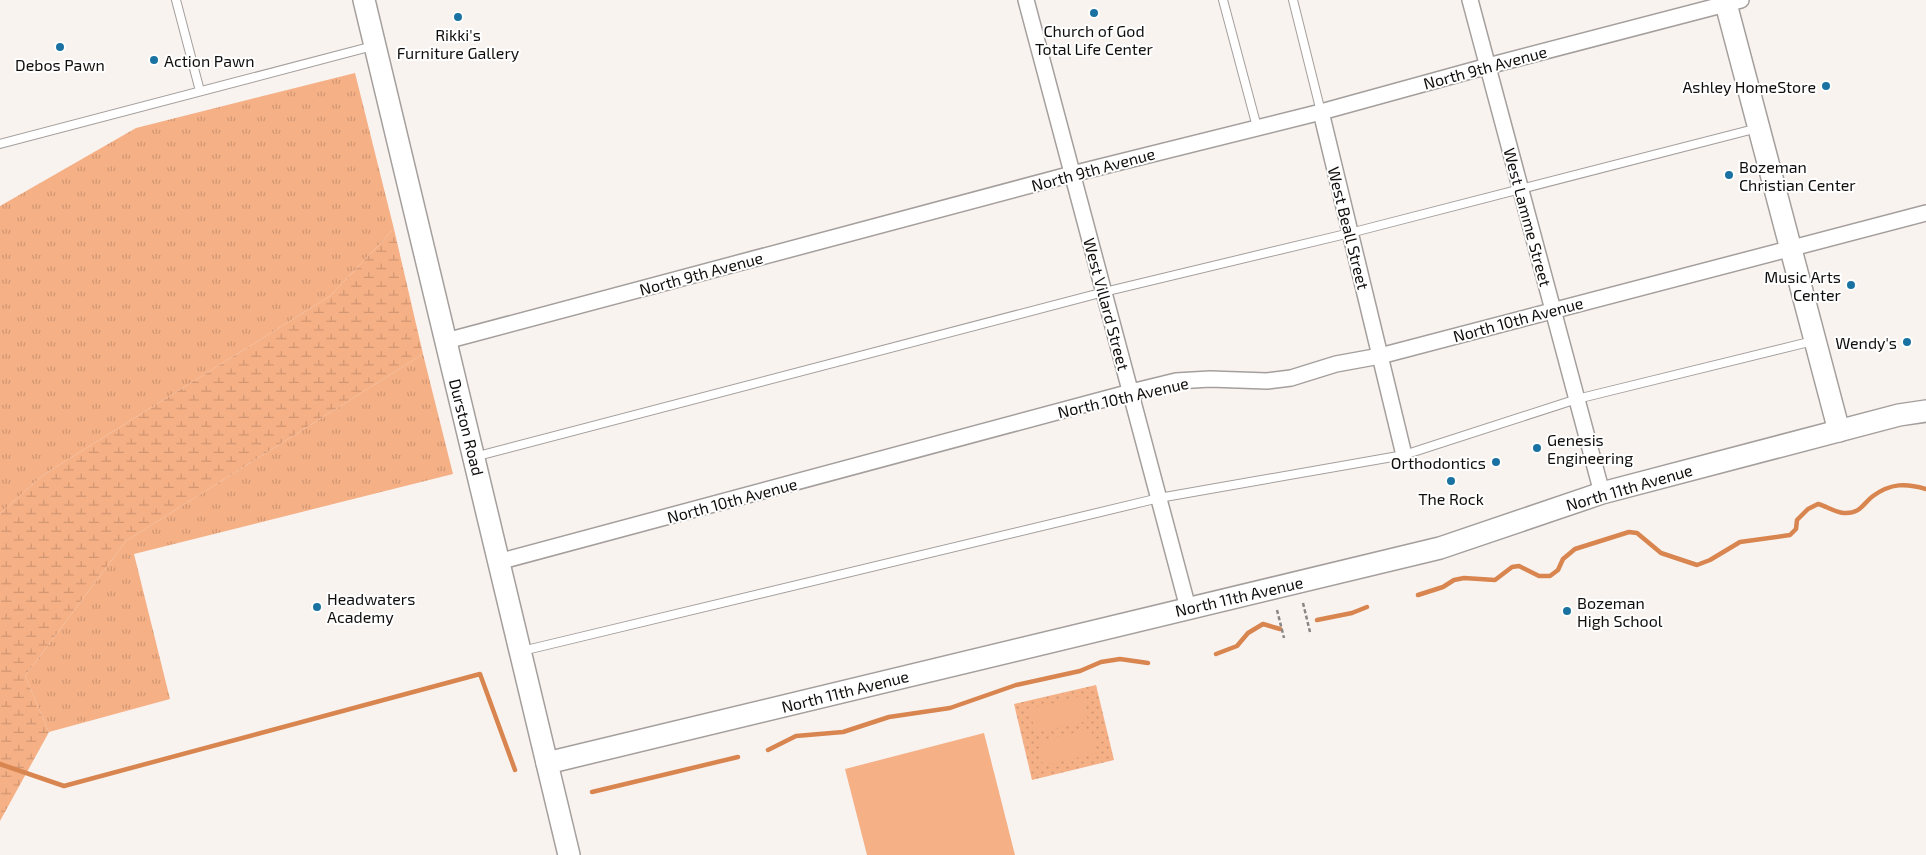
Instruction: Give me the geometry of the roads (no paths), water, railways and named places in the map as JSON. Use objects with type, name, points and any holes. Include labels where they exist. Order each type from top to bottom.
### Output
[{"type":"street","name":"Durston Road","points":[[364,0],[569,855]]},
{"type":"street","name":"West Villard Street","points":[[1026,0],[1188,608]]},
{"type":"street","name":"West Lamme Street","points":[[1470,0],[1602,493]]},
{"type":"street","name":"North 9th Avenue","points":[[446,341],[1072,174],[1321,112],[1730,1]]},
{"type":"street","points":[[1730,1],[1758,128],[1840,431]]},
{"type":"street","name":"West Beall Street","points":[[1321,112],[1404,455]]},
{"type":"street","name":"North 10th Avenue","points":[[498,562],[1130,392],[1176,381],[1210,379],[1267,382],[1291,378],[1336,364],[1380,356],[1553,309],[1926,213]]},
{"type":"street","name":"North 11th Avenue","points":[[546,763],[1440,548],[1602,493],[1899,415],[1926,411]]},
{"type":"lane","points":[[176,0],[200,91]]},
{"type":"lane","points":[[1223,0],[1257,127]]},
{"type":"lane","name":"West Beall Street","points":[[1293,0],[1321,112]]},
{"type":"lane","points":[[0,144],[375,46]]},
{"type":"lane","points":[[474,457],[1104,292],[1350,233],[1758,128]]},
{"type":"lane","points":[[520,652],[1159,498],[1404,455],[1577,399],[1815,340]]},
{"type":"waterway","points":[[1418,595],[1443,587],[1454,580],[1464,578],[1495,580],[1512,567],[1519,566],[1539,576],[1550,576],[1558,570],[1563,559],[1575,549],[1629,532],[1637,533],[1661,553],[1697,565],[1710,560],[1740,542],[1790,535],[1796,529],[1797,520],[1808,509],[1818,504],[1838,512],[1850,513],[1858,510],[1870,499],[1892,486],[1905,485],[1926,489]]},
{"type":"waterway","points":[[1317,620],[1352,613],[1367,607]]},
{"type":"waterway","points":[[1216,654],[1237,646],[1248,633],[1263,624],[1280,629]]},
{"type":"waterway","points":[[768,750],[796,736],[843,732],[889,717],[950,708],[1016,685],[1080,671],[1101,662],[1120,659],[1148,663]]},
{"type":"waterway","points":[[0,764],[64,786],[480,674],[515,770]]},
{"type":"waterway","points":[[592,792],[738,757]]},
{"type":"place","name":"Church of God Total Life Center","points":[[1094,13]]},
{"type":"place","name":"Rikki's Furniture Gallery","points":[[458,17]]},
{"type":"place","name":"Debos Pawn","points":[[60,47]]},
{"type":"place","name":"Action Pawn","points":[[154,60]]},
{"type":"place","name":"Ashley HomeStore","points":[[1826,86]]},
{"type":"place","name":"Bozeman Christian Center","points":[[1729,175]]},
{"type":"place","name":"Music Arts Center","points":[[1851,285]]},
{"type":"place","name":"Wendy's","points":[[1907,342]]},
{"type":"place","name":"Genesis Engineering","points":[[1537,448]]},
{"type":"place","name":"Orthodontics","points":[[1496,462]]},
{"type":"place","name":"The Rock","points":[[1451,481]]},
{"type":"place","name":"Headwaters Academy","points":[[317,607]]},
{"type":"place","name":"Bozeman High School","points":[[1567,611]]}]
